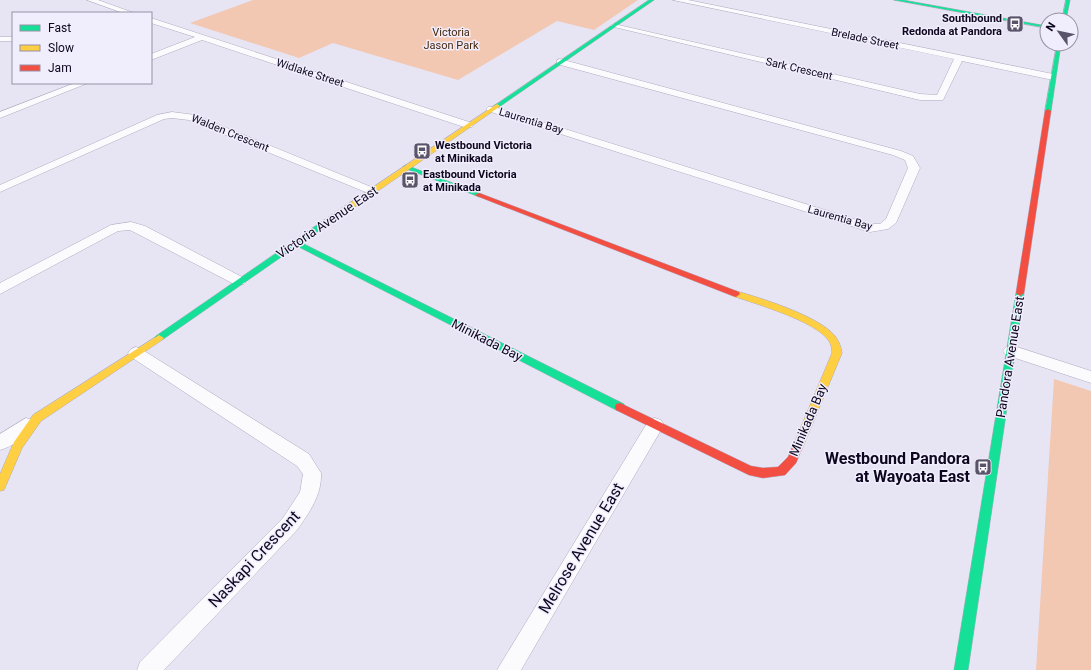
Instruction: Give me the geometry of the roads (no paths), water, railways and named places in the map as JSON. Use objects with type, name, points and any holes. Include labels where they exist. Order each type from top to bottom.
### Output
[{"type":"street","points":[[91,0],[127,12]]},
{"type":"street","name":"Victoria Avenue East","points":[[0,443],[136,353],[239,281],[652,0]]},
{"type":"street","name":"Brelade Street","points":[[677,0],[1053,77]]},
{"type":"street","points":[[896,0],[1039,26]]},
{"type":"street","points":[[1066,12],[1068,0]]},
{"type":"street","name":"Widlake Street","points":[[152,20],[468,125]]},
{"type":"street","name":"Sark Crescent","points":[[614,26],[933,99],[940,98],[943,94],[959,58]]},
{"type":"street","points":[[152,57],[202,37]]},
{"type":"street","points":[[0,39],[12,39]]},
{"type":"street","name":"Pandora Avenue East","points":[[961,670],[1058,52]]},
{"type":"street","name":"Laurentia Bay","points":[[491,109],[855,224],[879,229],[887,227],[892,220],[914,168],[909,158],[897,153],[560,62]]},
{"type":"street","points":[[0,115],[80,84]]},
{"type":"street","name":"Walden Crescent","points":[[0,189],[161,117],[182,115],[191,117],[372,191]]},
{"type":"street","name":"Minikada Bay","points":[[296,243],[655,425],[749,470],[763,473],[781,472],[792,460],[836,353],[835,340],[828,333],[815,324],[406,168]]},
{"type":"street","points":[[0,290],[115,228],[131,226],[141,228],[239,281]]},
{"type":"street","points":[[1011,351],[1091,377]]},
{"type":"street","name":"Naskapi Crescent","points":[[136,353],[304,460],[312,472],[311,488],[301,508],[290,524],[148,670]]},
{"type":"street","points":[[0,486],[18,445],[37,418]]},
{"type":"street","name":"Melrose Avenue East","points":[[508,670],[655,425]]},
{"type":"place","name":"Southbound Redonda at Pandora","points":[[1015,24]]},
{"type":"place","name":"Westbound Victoria at Minikada","points":[[422,151]]},
{"type":"place","name":"Eastbound Victoria at Minikada","points":[[410,180]]},
{"type":"place","name":"Westbound Pandora at Wayoata East","points":[[983,467]]},
{"type":"park label","name":"Victoria Jason Park","points":[[451,38]]}]
